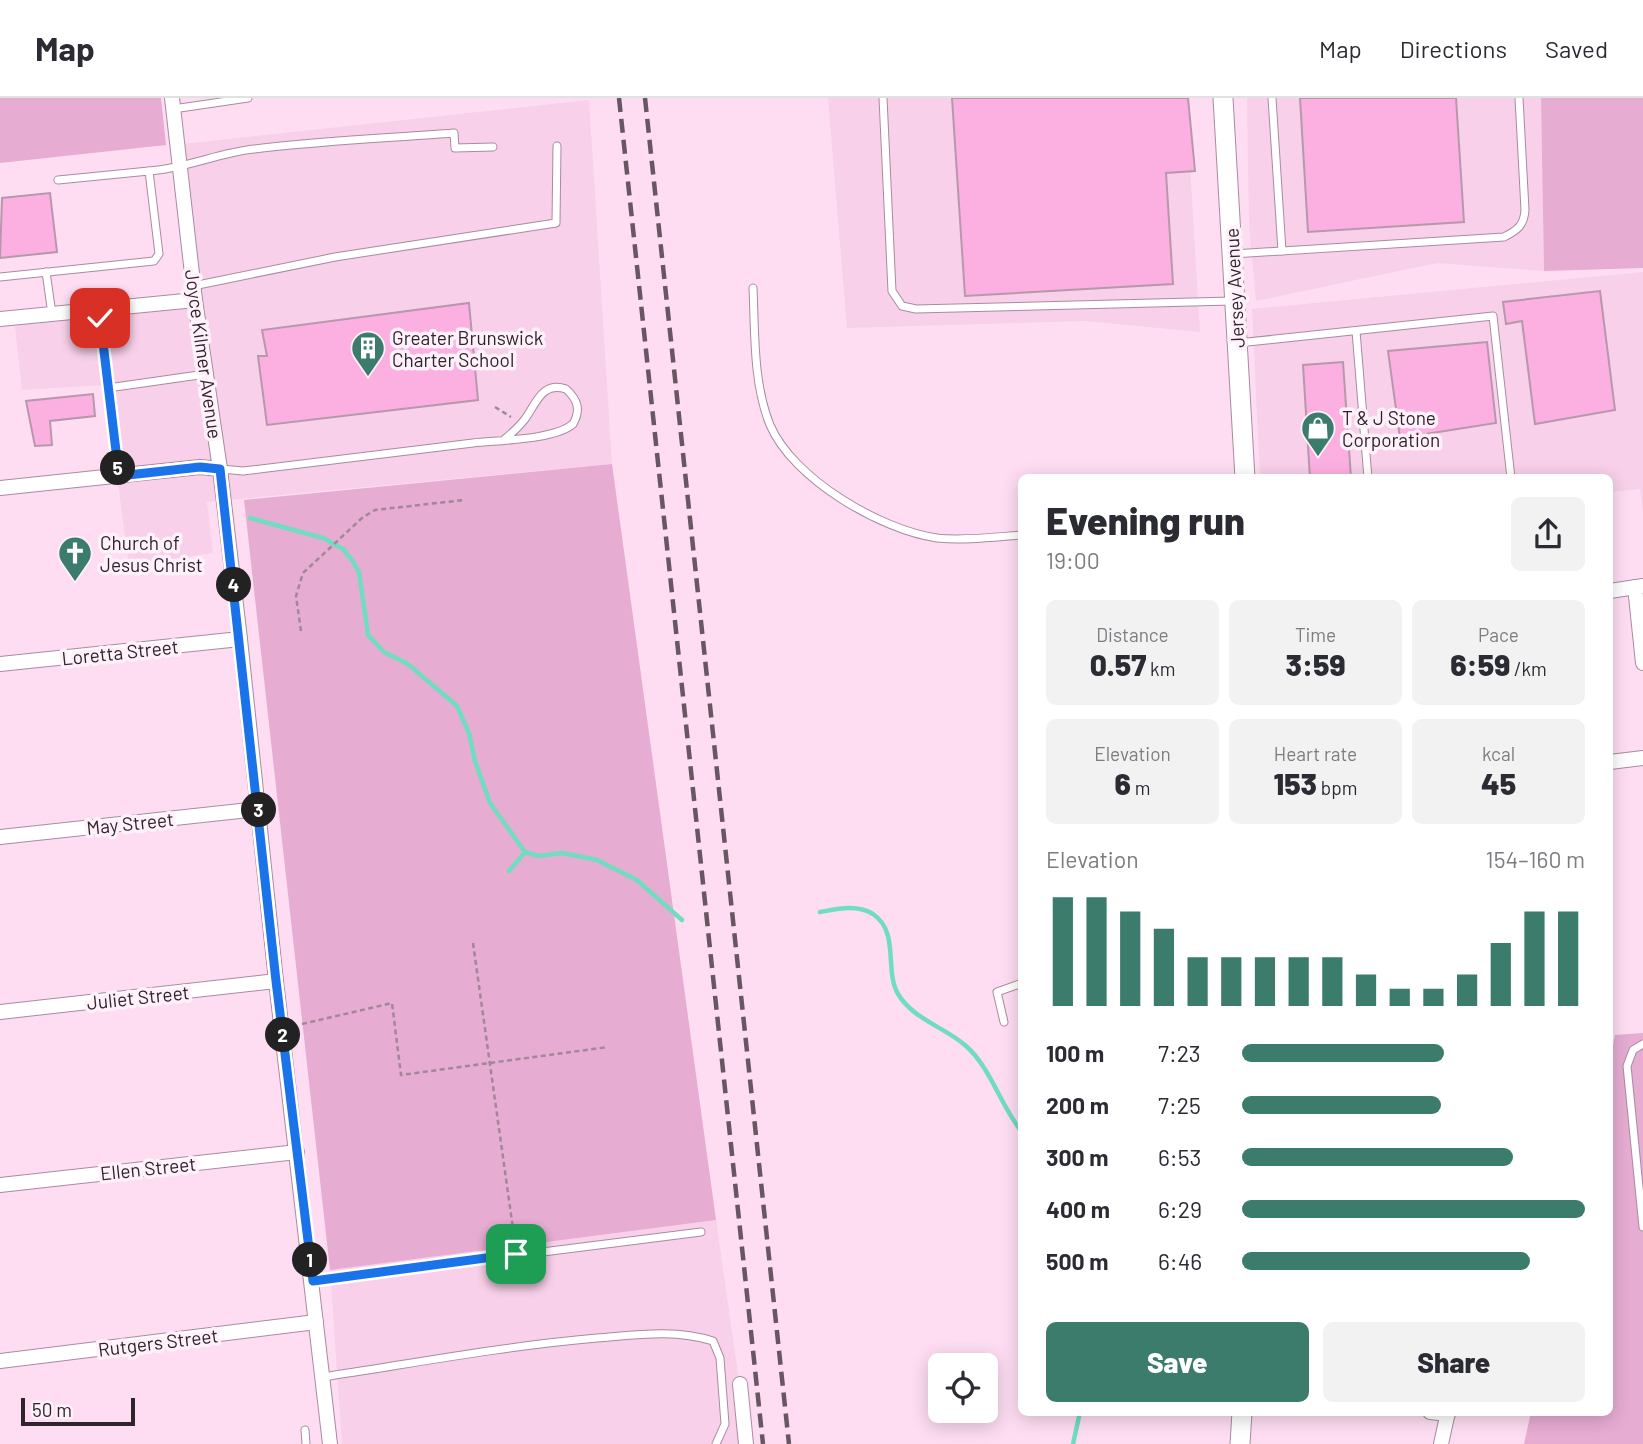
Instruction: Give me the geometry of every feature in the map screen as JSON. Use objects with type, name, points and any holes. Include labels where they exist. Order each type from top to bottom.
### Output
[{"type":"street","name":"Jersey Avenue","points":[[1223,98],[1245,474]]},
{"type":"street","name":"Joyce Kilmer Avenue","points":[[173,103],[194,293],[220,469],[240,639],[276,981],[330,1444]]},
{"type":"street","points":[[0,319],[99,309],[194,293]]},
{"type":"street","points":[[0,488],[200,467],[220,469]]},
{"type":"street","points":[[1613,591],[1639,587],[1643,663]]},
{"type":"street","name":"Loretta Street","points":[[0,664],[240,639]]},
{"type":"street","points":[[1613,762],[1643,758]]},
{"type":"street","name":"May Street","points":[[0,837],[259,809]]},
{"type":"street","name":"Juliet Street","points":[[0,1012],[276,981]]},
{"type":"street","name":"Ellen Street","points":[[0,1185],[297,1152]]},
{"type":"street","name":"Rutgers Street","points":[[0,1361],[316,1322]]},
{"type":"street","points":[[740,1384],[746,1444]]},
{"type":"street","points":[[1240,1444],[1242,1416]]},
{"type":"street","points":[[1441,1444],[1447,1416]]},
{"type":"lane","points":[[173,103],[248,98]]},
{"type":"lane","points":[[883,98],[892,291],[902,306],[916,309],[1235,301]]},
{"type":"lane","points":[[1272,98],[1282,251]]},
{"type":"lane","points":[[1232,254],[1504,237],[1517,231],[1524,222],[1525,210],[1519,98]]},
{"type":"lane","points":[[58,180],[180,169],[208,158],[252,149],[454,133],[455,148],[493,147]]},
{"type":"lane","points":[[194,293],[335,257],[556,223],[557,146]]},
{"type":"lane","points":[[0,277],[154,261],[159,254],[149,171]]},
{"type":"lane","points":[[46,272],[52,314]]},
{"type":"lane","points":[[753,288],[757,360],[764,405],[771,427],[800,464],[846,502],[905,530],[938,538],[1018,535]]},
{"type":"lane","points":[[99,309],[119,476]]},
{"type":"lane","points":[[1237,343],[1493,316],[1511,474]]},
{"type":"lane","points":[[1356,331],[1368,474]]},
{"type":"lane","points":[[108,388],[206,374]]},
{"type":"lane","points":[[220,469],[243,471],[505,439],[567,430],[577,417],[577,401],[566,389],[550,388],[537,397],[525,419],[505,439]]},
{"type":"lane","points":[[1004,1022],[998,992],[1018,984]]},
{"type":"lane","points":[[1643,1044],[1633,1050],[1627,1066],[1643,1227]]},
{"type":"lane","points":[[313,1281],[701,1232]]},
{"type":"lane","points":[[323,1377],[502,1348],[666,1332],[695,1335],[713,1341],[720,1358],[725,1424],[716,1444]]},
{"type":"lane","points":[[305,1430],[306,1444]]},
{"type":"path","points":[[495,407],[511,417]]},
{"type":"path","points":[[301,631],[296,596],[300,580],[309,567],[356,523],[375,510],[464,500]]},
{"type":"path","points":[[472,943],[491,1062],[516,1254]]},
{"type":"path","points":[[302,1024],[392,1003],[401,1075],[608,1048]]},
{"type":"shaded area","points":[[0,98],[161,98],[166,145],[0,163]]},
{"type":"shaded area","points":[[828,98],[1186,98],[1200,332],[1085,321],[847,328]]},
{"type":"shaded area","points":[[1247,98],[1541,98],[1544,271],[1437,263],[1256,301],[1249,224]]},
{"type":"shaded area","points":[[1541,98],[1643,98],[1643,268],[1544,271]]},
{"type":"shaded area","points":[[589,100],[612,464],[207,502],[213,553],[129,566],[105,385],[22,390],[14,318],[198,294],[182,144]]},
{"type":"shaded area","points":[[1643,272],[1643,512],[1640,489],[1613,492],[1613,474],[1260,474],[1252,309]]},
{"type":"shaded area","points":[[612,464],[716,1220],[330,1270],[244,500]]},
{"type":"shaded area","points":[[1643,1033],[1643,1444],[1524,1444],[1530,1416],[1613,1416],[1615,1035]]},
{"type":"shaded area","points":[[716,1220],[748,1444],[342,1444],[330,1270]]},
{"type":"building","points":[[952,98],[1188,98],[1195,171],[1166,173],[1173,284],[965,296]]},
{"type":"building","points":[[1300,98],[1456,98],[1464,222],[1308,232]]},
{"type":"building","points":[[50,193],[57,252],[0,258],[2,198]]},
{"type":"building","points":[[1600,291],[1615,410],[1535,424],[1522,321],[1506,324],[1503,302]]},
{"type":"building","name":"Greater Brunswick Charter School","points":[[469,303],[478,400],[267,425],[258,356],[267,356],[262,330]]},
{"type":"building","points":[[1487,342],[1496,423],[1400,438],[1388,351]]},
{"type":"building","points":[[1343,362],[1351,474],[1310,474],[1303,365]]},
{"type":"building","points":[[93,394],[95,416],[50,421],[52,445],[35,446],[26,401]]},
{"type":"waterway","points":[[250,518],[323,538],[343,549],[359,572],[368,635],[384,652],[408,664],[457,706],[469,733],[475,761],[490,803],[525,852],[538,856],[563,853],[597,860],[637,880],[682,920]]},
{"type":"waterway","points":[[509,871],[525,852]]},
{"type":"waterway","points":[[820,912],[860,909],[873,914],[881,922],[889,941],[892,974],[898,994],[912,1010],[958,1039],[975,1055],[1018,1126]]},
{"type":"waterway","points":[[1073,1444],[1079,1416]]},
{"type":"railway","points":[[619,98],[763,1444]]},
{"type":"railway","points":[[645,98],[789,1444]]},
{"type":"place","name":"Greater Brunswick Charter School","points":[[368,378]]},
{"type":"place","name":"T & J Stone Corporation","points":[[1318,458]]},
{"type":"place","name":"Church of Jesus Christ","points":[[75,583]]},
{"type":"route","points":[[100,318],[119,476],[200,467],[220,469],[276,981],[313,1281],[516,1254]]}]
